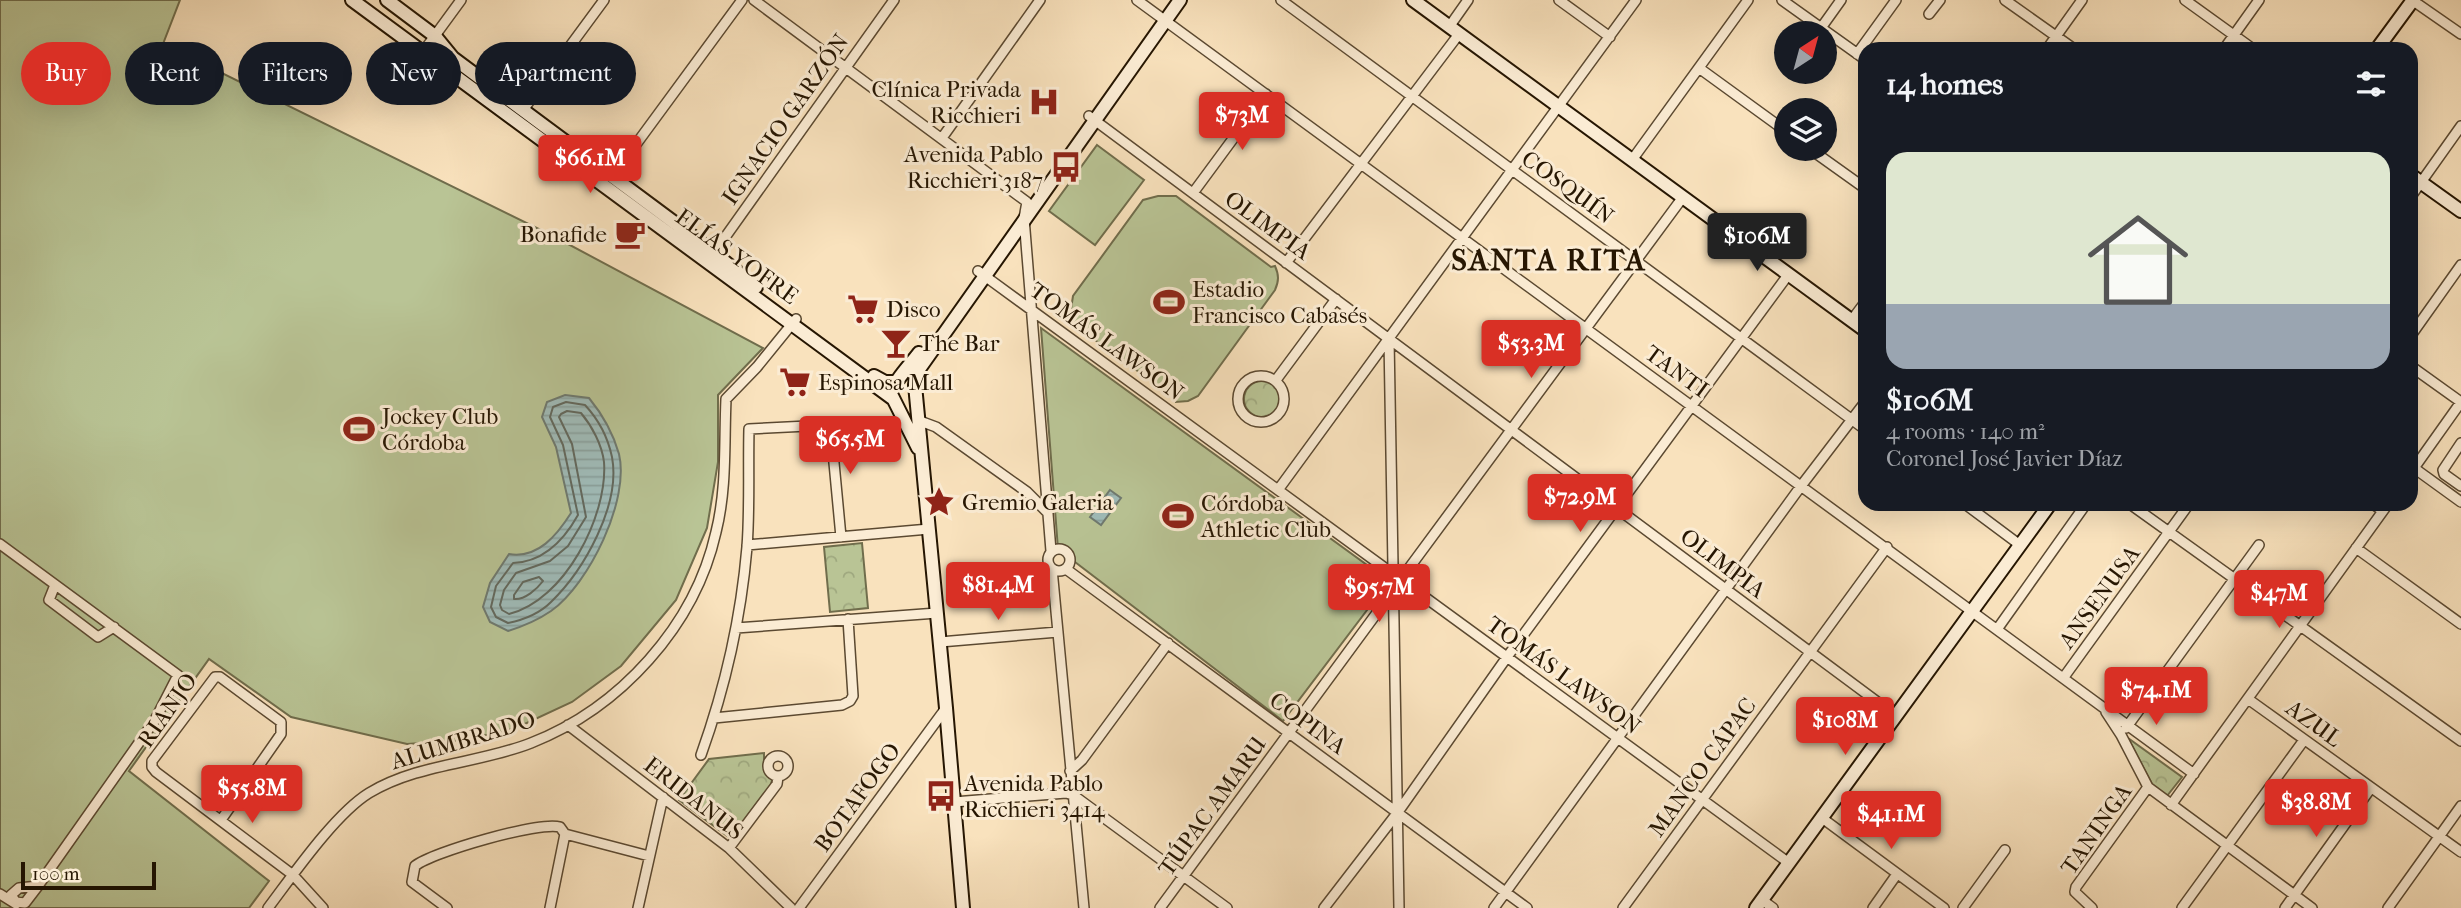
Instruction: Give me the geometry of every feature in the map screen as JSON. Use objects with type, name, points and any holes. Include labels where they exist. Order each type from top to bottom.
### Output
[{"type":"main road","name":"ELÍAS YOFRE","points":[[352,0],[409,42]]},
{"type":"main road","name":"ELÍAS YOFRE","points":[[387,0],[435,36],[453,58],[612,177],[895,401]]},
{"type":"main road","points":[[1162,19],[1172,0]]},
{"type":"main road","points":[[895,401],[911,404],[918,367],[1027,202],[1162,19],[1180,0]]},
{"type":"main road","points":[[2382,42],[2412,0]]},
{"type":"main road","points":[[1415,1],[1858,326]]},
{"type":"main road","name":"ELÍAS YOFRE","points":[[461,79],[711,257]]},
{"type":"main road","points":[[921,455],[891,390],[1024,218],[1091,118]]},
{"type":"main road","points":[[2418,180],[2461,211]]},
{"type":"main road","name":"ELÍAS YOFRE","points":[[794,321],[881,381],[898,381]]},
{"type":"main road","points":[[898,381],[908,380],[915,391],[920,421],[963,908]]},
{"type":"main road","points":[[1764,905],[1789,863],[2045,511]]},
{"type":"street","points":[[430,42],[461,0]]},
{"type":"street","points":[[523,110],[604,0]]},
{"type":"street","points":[[612,177],[742,0]]},
{"type":"street","points":[[754,0],[1027,202],[1024,218],[1051,551],[1047,560],[1052,569],[1084,908]]},
{"type":"street","name":"IGNACIO GARZÓN","points":[[711,257],[894,0]]},
{"type":"street","points":[[942,138],[1040,0]]},
{"type":"street","name":"TANTI","points":[[1137,0],[2194,774]]},
{"type":"street","name":"COSQUÍN","points":[[1281,0],[1858,424]]},
{"type":"street","points":[[1286,263],[1411,96],[1454,30],[1468,0]]},
{"type":"street","points":[[1559,0],[1609,37]]},
{"type":"street","points":[[1278,490],[1636,0]]},
{"type":"street","points":[[1632,160],[1748,0]]},
{"type":"street","points":[[1782,0],[1811,21]]},
{"type":"street","points":[[1826,21],[1842,0]]},
{"type":"street","points":[[1866,42],[1896,0]]},
{"type":"street","points":[[1929,14],[1940,0]]},
{"type":"street","points":[[2005,0],[2064,42]]},
{"type":"street","points":[[2052,42],[2082,0]]},
{"type":"street","points":[[2185,0],[2244,42]]},
{"type":"street","points":[[2229,42],[2259,0]]},
{"type":"street","points":[[2412,0],[2461,34]]},
{"type":"street","points":[[1838,40],[1857,54]]},
{"type":"street","points":[[1699,68],[1774,123]]},
{"type":"street","points":[[1193,193],[1266,94]]},
{"type":"street","name":"OLIMPIA","points":[[1091,118],[1895,715]]},
{"type":"street","points":[[2418,177],[2461,126]]},
{"type":"street","points":[[1827,161],[1858,183]]},
{"type":"street","points":[[1397,576],[1512,431],[1683,197]]},
{"type":"street","points":[[2418,326],[2461,265]]},
{"type":"street","name":"TOMÁS LAWSON","points":[[981,273],[1789,863]]},
{"type":"street","points":[[1324,908],[1398,812],[1507,657],[1788,275]]},
{"type":"street","points":[[1276,380],[1336,299]]},
{"type":"street","points":[[1851,321],[1858,312]]},
{"type":"street","name":"ALUMBRADO","points":[[268,908],[341,817],[369,793],[405,775],[518,747],[568,725],[608,697],[649,661],[676,624],[694,592],[708,561],[717,531],[725,478],[726,400],[794,321]]},
{"type":"street","points":[[1389,339],[1397,576],[1393,591],[1399,908]]},
{"type":"street","points":[[2418,371],[2461,402],[2418,463]]},
{"type":"street","points":[[1262,375],[1276,380],[1284,393],[1280,414],[1274,419],[1260,422],[1246,417],[1238,402],[1241,387],[1254,376],[1262,375]]},
{"type":"street","points":[[1494,908],[1858,412]]},
{"type":"street","points":[[920,421],[936,427],[1027,492],[1048,513]]},
{"type":"street","points":[[701,755],[714,718],[736,628],[747,545],[749,429],[828,425],[831,431],[841,537]]},
{"type":"street","points":[[2461,443],[2443,470],[2444,474],[2461,486]]},
{"type":"street","points":[[2418,473],[2461,502]]},
{"type":"street","points":[[1027,492],[1046,492]]},
{"type":"street","points":[[1974,511],[2020,545]]},
{"type":"street","points":[[1998,628],[2081,511]]},
{"type":"street","points":[[2140,511],[2461,741]]},
{"type":"street","name":"ANSENUSA","points":[[2064,677],[2184,511]]},
{"type":"street","points":[[2171,805],[2383,511]]},
{"type":"street","points":[[747,545],[929,529]]},
{"type":"street","points":[[0,544],[178,675],[156,720],[25,903],[16,905],[0,894]]},
{"type":"street","points":[[2121,735],[2259,545]]},
{"type":"street","name":"MANCO CÁPAC","points":[[1623,908],[1887,547]]},
{"type":"street","points":[[2356,548],[2461,624]]},
{"type":"street","points":[[1051,551],[1058,549],[1068,553],[1070,559],[1066,569],[1052,569]]},
{"type":"street","name":"COPINA","points":[[1066,569],[1527,908]]},
{"type":"street","points":[[55,584],[49,600],[98,637],[114,627]]},
{"type":"street","name":"TÚPAC AMARU","points":[[1160,908],[1393,591]]},
{"type":"street","points":[[736,628],[937,613]]},
{"type":"street","points":[[714,718],[842,705],[850,701],[853,696],[848,620]]},
{"type":"street","points":[[940,642],[1058,632]]},
{"type":"street","points":[[1070,771],[1082,760],[1168,643]]},
{"type":"street","name":"RIANJO","points":[[215,677],[220,677],[251,699],[281,722],[282,728],[281,734],[221,820],[152,767],[152,761],[215,677]]},
{"type":"street","name":"AZUL","points":[[2248,699],[2461,852]]},
{"type":"street","points":[[2101,704],[2121,735],[2148,788],[2312,908]]},
{"type":"street","name":"BOTAFOGO","points":[[799,908],[946,708]]},
{"type":"street","name":"ERIDANUS","points":[[568,725],[729,848],[791,908]]},
{"type":"street","points":[[2182,908],[2304,740]]},
{"type":"street","points":[[729,848],[777,784],[778,777]]},
{"type":"street","name":"TANINGA","points":[[2092,908],[2075,892],[2076,887],[2148,788]]},
{"type":"street","points":[[2285,908],[2371,788]]},
{"type":"street","points":[[954,802],[1066,793],[1073,795],[1227,908]]},
{"type":"street","points":[[638,908],[663,797]]},
{"type":"street","points":[[2388,908],[2461,806]]},
{"type":"street","points":[[1822,818],[1944,908]]},
{"type":"street","points":[[221,820],[293,875],[323,908]]},
{"type":"street","points":[[447,908],[412,881],[415,866],[422,860],[461,847],[551,824],[560,827],[565,834],[649,856]]},
{"type":"street","points":[[550,908],[565,834]]},
{"type":"street","points":[[1963,908],[2005,850]]},
{"type":"street","points":[[1873,908],[1898,874]]},
{"type":"street","points":[[16,905],[11,895],[19,888],[38,886]]},
{"type":"green space","name":"Jockey Club Córdoba","points":[[0,0],[180,0],[164,42],[125,42],[125,105],[224,105],[224,74],[238,81],[238,105],[287,105],[553,236],[763,348],[718,395],[718,462],[707,528],[676,600],[621,666],[572,702],[516,728],[465,740],[407,744],[291,717],[209,659],[129,771],[269,881],[249,908],[0,908]]},
{"type":"green space","points":[[1097,145],[1144,180],[1095,245],[1049,211]]},
{"type":"green space","name":"Estadio Francisco Cabasés","points":[[1158,196],[1176,196],[1271,267],[1275,266],[1278,275],[1275,290],[1198,396],[1188,401],[1176,402],[1176,399],[1073,324],[1073,296],[1143,200]]},
{"type":"green space","name":"Córdoba Athletic Club","points":[[1041,328],[1389,581],[1283,721],[1058,549]]},
{"type":"green space","points":[[1262,381],[1275,386],[1280,399],[1275,412],[1262,417],[1249,412],[1244,399],[1249,386]]},
{"type":"green space","points":[[862,543],[868,608],[830,612],[824,547]]},
{"type":"green space","points":[[2128,738],[2182,777],[2167,796],[2153,786]]},
{"type":"green space","points":[[764,753],[764,768],[772,780],[771,785],[730,838],[679,800],[709,759]]},
{"type":"water","points":[[565,395],[589,398],[607,424],[619,454],[621,473],[618,494],[603,540],[579,582],[551,611],[508,631],[490,622],[483,607],[490,583],[509,554],[529,553],[546,544],[571,513],[556,447],[542,417],[547,402]]},
{"type":"water","points":[[1110,490],[1121,498],[1101,525],[1090,517]]},
{"type":"place","name":"Clínica Privada Ricchieri","points":[[1044,102]]},
{"type":"place","name":"Avenida Pablo Ricchieri 3187","points":[[1066,167]]},
{"type":"place","name":"Bonafide","points":[[630,234]]},
{"type":"place","name":"Estadio Francisco Cabasés","points":[[1169,302]]},
{"type":"place","name":"Disco","points":[[863,309]]},
{"type":"place","name":"The Bar","points":[[896,343]]},
{"type":"place","name":"Espinosa Mall","points":[[795,382]]},
{"type":"place","name":"Jockey Club Córdoba","points":[[359,429]]},
{"type":"place","name":"Gremio Galeria","points":[[939,502]]},
{"type":"place","name":"Córdoba Athletic Club","points":[[1178,516]]},
{"type":"place","name":"Avenida Pablo Ricchieri 3414","points":[[941,796]]},
{"type":"district","name":"SANTA RITA","points":[[1549,260]]}]
